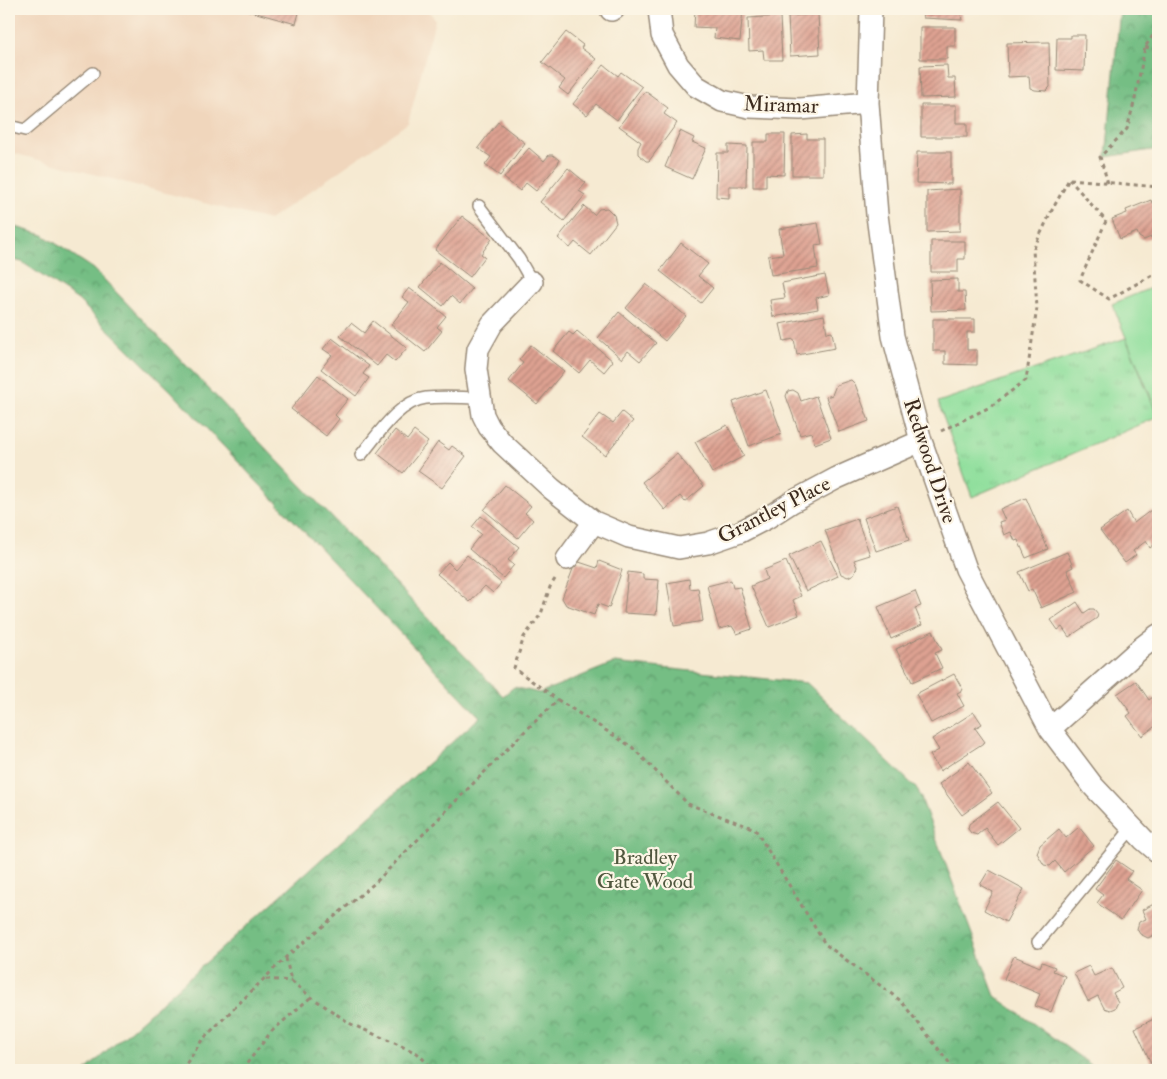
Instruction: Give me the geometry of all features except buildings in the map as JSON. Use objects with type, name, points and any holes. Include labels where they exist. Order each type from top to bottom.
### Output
[{"type":"street","name":"Miramar","points":[[659,9],[662,35],[678,65],[696,86],[722,101],[749,108],[800,110],[868,103]]},
{"type":"street","name":"Redwood Drive","points":[[870,9],[868,103],[877,215],[893,336],[920,441],[966,569],[1000,637],[1050,729],[1093,786],[1132,828],[1158,852]]},
{"type":"street","name":"Grantley Place","points":[[532,282],[492,324],[478,349],[476,369],[483,415],[489,427],[502,443],[552,489],[594,522],[629,537],[679,548],[708,543],[740,532],[837,478],[920,441]]},
{"type":"street","points":[[567,559],[594,522]]},
{"type":"street","points":[[1050,729],[1158,635]]},
{"type":"lane","points":[[9,126],[25,130],[92,73]]},
{"type":"lane","points":[[479,206],[519,258],[532,282]]},
{"type":"lane","points":[[361,455],[388,422],[409,404],[424,398],[480,398]]},
{"type":"lane","points":[[1038,942],[1132,828]]},
{"type":"path","points":[[1108,183],[1100,157],[1127,129],[1145,47],[1158,28]]},
{"type":"path","points":[[1145,47],[1158,51]]},
{"type":"path","points":[[1069,178],[1158,187]]},
{"type":"path","points":[[920,441],[990,407],[1026,380],[1037,308],[1033,250],[1050,212],[1069,178]]},
{"type":"path","points":[[1069,178],[1106,221],[1080,280],[1109,299],[1158,272]]},
{"type":"path","points":[[567,559],[550,587],[541,614],[524,637],[514,668],[558,700],[632,746],[688,804],[755,829],[825,944],[901,1001],[955,1070]]},
{"type":"path","points":[[182,1070],[202,1040],[286,957],[376,882],[558,700]]},
{"type":"path","points":[[286,957],[291,980],[311,997],[351,1024],[417,1053],[434,1070]]},
{"type":"path","points":[[265,979],[291,980]]},
{"type":"path","points":[[242,1070],[271,1032],[311,997]]},
{"type":"shaded area","points":[[9,9],[428,9],[435,20],[408,123],[269,220],[9,152]]},
{"type":"green space","points":[[1120,9],[1158,9],[1158,149],[1106,157]]},
{"type":"green space","name":"Bradley Gate Wood","points":[[9,225],[43,235],[94,269],[503,696],[514,687],[539,693],[614,663],[807,683],[918,790],[995,996],[1098,1070],[86,1070],[480,717],[171,391],[78,300],[22,262],[9,259]]},
{"type":"green space","points":[[1158,285],[1158,414],[1112,304]]},
{"type":"green space","points":[[1126,338],[1158,417],[972,497],[938,402]]}]
